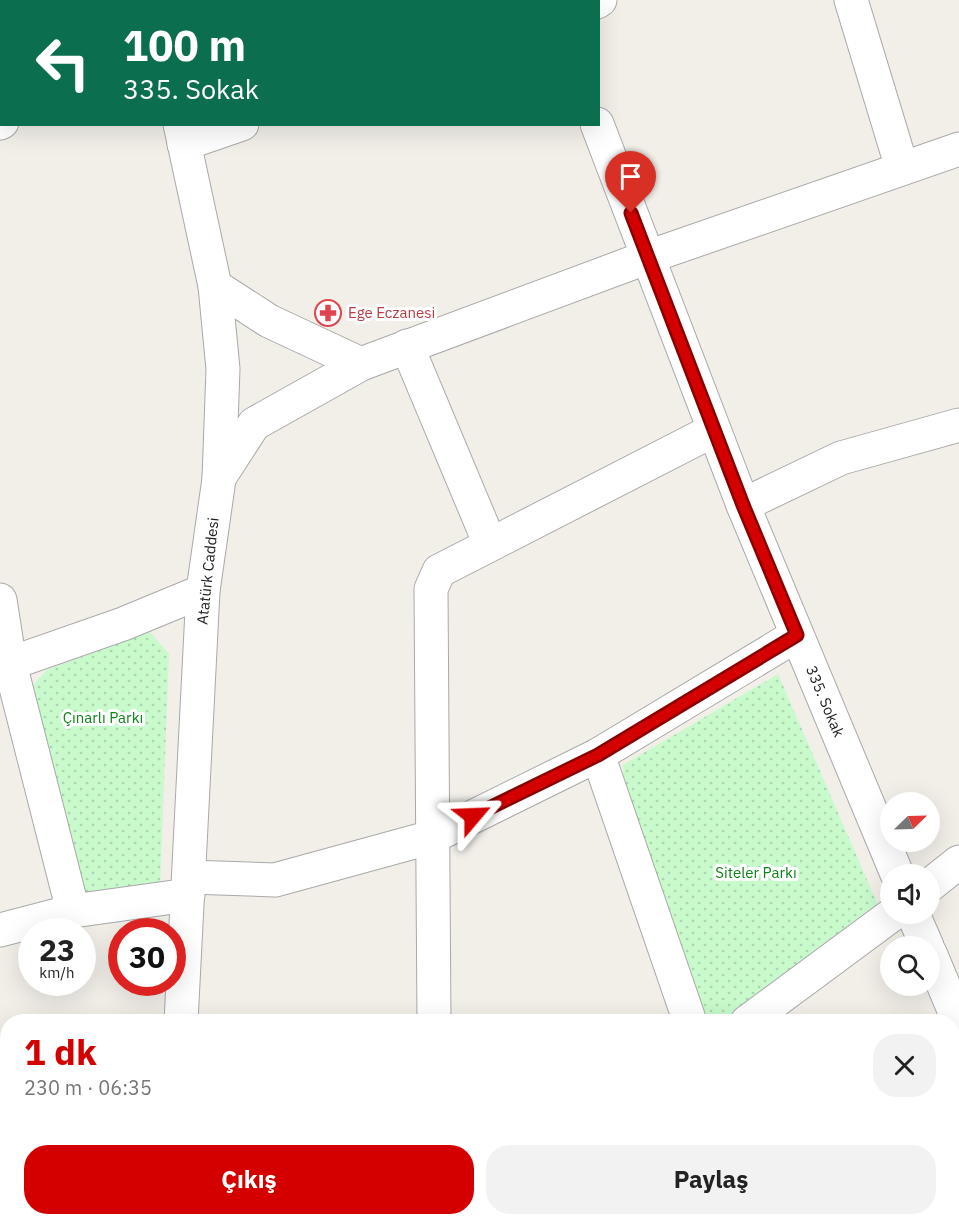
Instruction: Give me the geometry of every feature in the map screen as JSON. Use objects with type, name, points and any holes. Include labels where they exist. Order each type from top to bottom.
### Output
[{"type":"street","points":[[851,0],[902,168]]},
{"type":"street","points":[[182,134],[230,126]]},
{"type":"street","name":"335. Sokak","points":[[598,126],[743,505],[893,864]]},
{"type":"street","name":"Atatürk Caddesi","points":[[181,1014],[203,591],[219,479],[223,369],[215,286],[182,134]]},
{"type":"street","points":[[219,479],[254,424],[361,364],[648,257],[959,148]]},
{"type":"street","points":[[215,286],[268,321],[361,364]]},
{"type":"street","points":[[407,346],[490,544]]},
{"type":"street","points":[[743,505],[841,458],[959,425]]},
{"type":"street","points":[[434,1014],[431,589],[438,571],[714,430]]},
{"type":"street","points":[[5,665],[123,624],[203,591]]},
{"type":"street","points":[[0,600],[5,665],[74,911]]},
{"type":"street","points":[[0,930],[189,886],[275,880],[432,837],[598,755],[797,635]]},
{"type":"street","points":[[598,755],[687,1014]]},
{"type":"street","points":[[940,877],[959,862]]},
{"type":"street","points":[[758,1014],[880,924]]},
{"type":"street","points":[[940,977],[956,1014]]},
{"type":"green space","name":"Çınarlı Parkı","points":[[150,632],[169,654],[160,888],[84,896],[31,687],[47,670]]},
{"type":"green space","name":"Siteler Parkı","points":[[778,674],[880,913],[732,1014],[701,1014],[696,1010],[624,791],[623,765]]},
{"type":"place","name":"Ege Eczanesi","points":[[328,313]]},
{"type":"route","points":[[473,816],[598,755],[797,635],[743,505],[631,213]]}]
